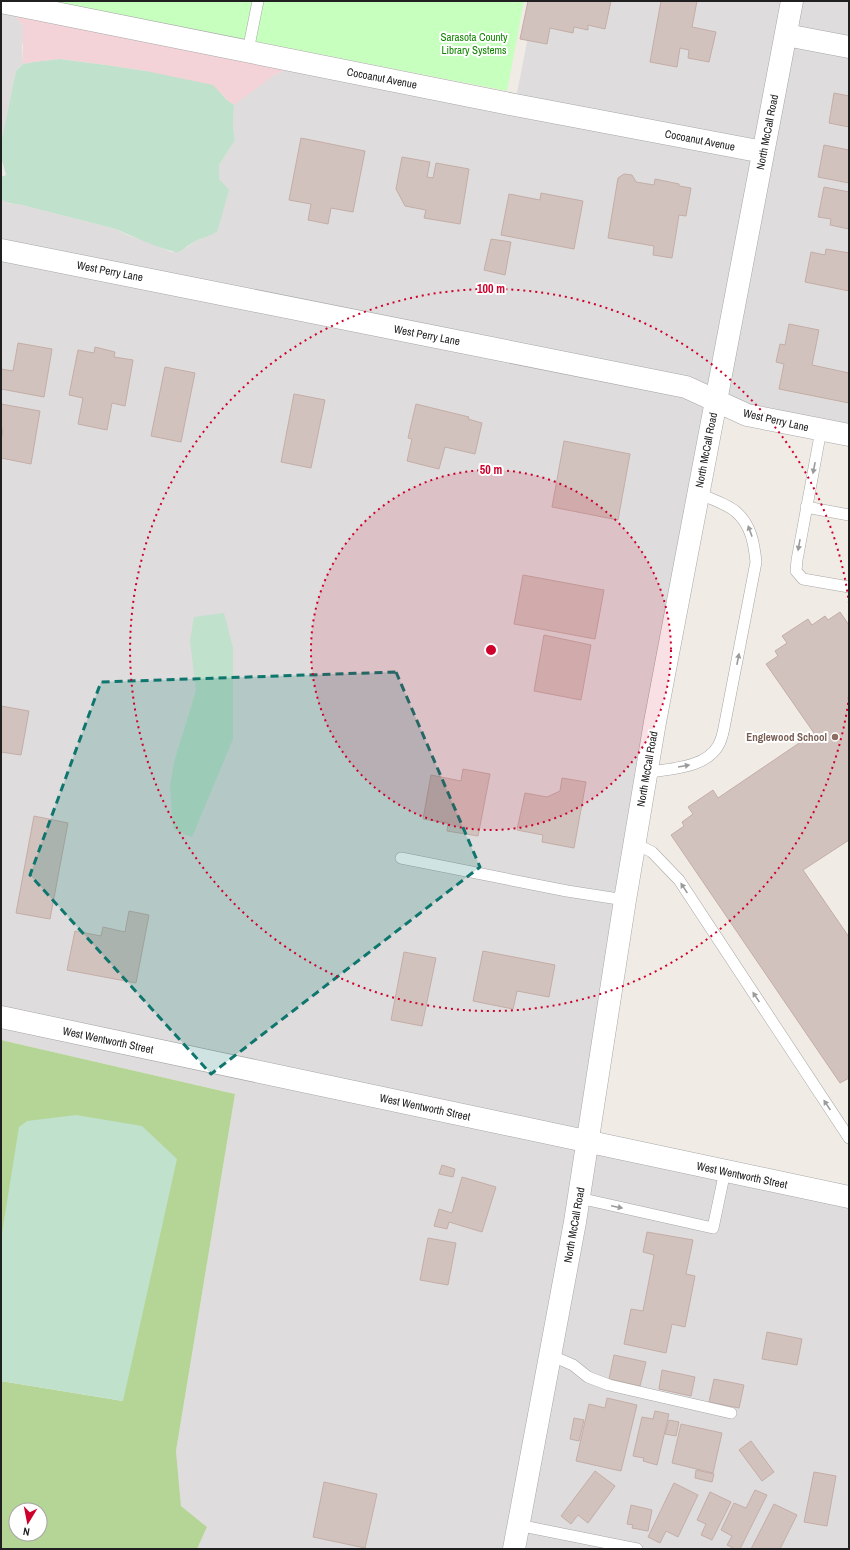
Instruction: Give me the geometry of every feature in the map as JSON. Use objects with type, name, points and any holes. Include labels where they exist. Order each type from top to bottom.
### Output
[{"type":"street","name":"North McCall Road","points":[[514,1549],[579,1198],[646,773],[715,400],[792,1]]},
{"type":"street","name":"Cocoanut Avenue","points":[[1,2],[515,105],[763,152]]},
{"type":"street","points":[[786,35],[849,47]]},
{"type":"street","name":"West Perry Lane","points":[[1,250],[686,387],[747,415],[849,435]]},
{"type":"street","name":"West Wentworth Street","points":[[1,1017],[849,1197]]},
{"type":"lane","points":[[248,51],[258,1]]},
{"type":"lane","points":[[821,430],[806,507],[796,571],[803,579],[849,587]]},
{"type":"lane","points":[[646,773],[692,764],[707,758],[718,745],[724,728],[756,562],[754,542],[748,525],[735,510],[698,493]]},
{"type":"lane","points":[[806,507],[849,515]]},
{"type":"lane","points":[[634,843],[652,852],[679,880],[849,1138]]},
{"type":"lane","points":[[401,858],[625,900]]},
{"type":"lane","points":[[579,1198],[713,1228],[725,1171]]},
{"type":"lane","points":[[550,1355],[573,1365],[588,1377],[608,1386],[731,1413]]},
{"type":"lane","points":[[518,1525],[637,1549]]},
{"type":"highlighted area","points":[[396,672],[480,867],[211,1074],[30,875],[101,682]]},
{"type":"shaded area","points":[[535,1],[849,1],[849,436],[710,410],[578,1146],[849,1199],[849,1549],[197,1549],[207,1527],[181,1506],[176,1451],[235,1094],[1,1040],[1,198],[10,204],[18,204],[116,229],[127,235],[171,252],[180,252],[194,242],[217,232],[219,222],[219,165],[235,140],[233,127],[234,105],[273,76],[301,63],[514,100],[517,93]],"holes":[[[196,690],[173,829],[175,758]]]},
{"type":"shaded area","points":[[1,3],[6,4],[23,26],[24,38],[22,46],[23,64],[16,71],[1,143]]},
{"type":"shaded area","points":[[6,4],[301,63],[273,76],[234,105],[222,94],[146,71],[60,59],[23,64],[23,26]]},
{"type":"green space","name":"Sarasota County Library Systems","points":[[50,1],[524,1],[507,91]]},
{"type":"green space","points":[[60,59],[146,71],[213,85],[227,100],[234,105],[233,127],[235,140],[219,165],[219,179],[229,190],[217,232],[195,241],[179,252],[175,252],[148,243],[116,229],[9,203],[1,198],[1,177],[6,175],[1,157],[1,143],[16,71],[23,64]]},
{"type":"green space","points":[[224,613],[233,648],[233,739],[192,837],[173,829],[170,786],[175,758],[196,690],[190,641],[194,617]]},
{"type":"green space","points":[[1,1040],[235,1094],[176,1451],[181,1506],[207,1527],[197,1549],[1,1549],[1,1381],[123,1401],[1,1239]]},
{"type":"green space","points":[[76,1115],[142,1126],[177,1159],[123,1401],[1,1381],[1,1239],[19,1127],[27,1121]]},
{"type":"building","points":[[528,1],[611,1],[605,29],[588,25],[588,30],[574,27],[573,33],[550,28],[547,44],[520,39]]},
{"type":"building","points":[[661,1],[697,1],[692,27],[716,32],[709,62],[688,58],[689,50],[680,48],[677,67],[650,62]]},
{"type":"building","points":[[834,93],[849,96],[849,127],[829,123]]},
{"type":"building","points":[[301,138],[365,151],[353,212],[331,208],[328,224],[308,220],[311,204],[289,200]]},
{"type":"building","points":[[824,145],[849,150],[849,183],[818,177]]},
{"type":"building","points":[[402,157],[430,162],[427,177],[433,178],[436,163],[469,169],[460,224],[424,218],[426,210],[405,206],[396,189]]},
{"type":"building","points":[[624,174],[632,175],[636,182],[654,185],[655,179],[691,188],[686,216],[679,215],[672,258],[653,255],[654,246],[608,238],[618,178]]},
{"type":"building","points":[[824,187],[849,192],[849,229],[830,225],[831,219],[818,217]]},
{"type":"building","points":[[541,193],[583,201],[574,249],[501,235],[509,194],[540,200]]},
{"type":"building","points":[[491,239],[511,242],[505,275],[484,270]]},
{"type":"building","points":[[826,249],[849,253],[849,291],[805,282],[811,252],[825,255]]},
{"type":"building","points":[[789,324],[819,330],[812,365],[849,373],[849,403],[779,389],[784,364],[776,362],[780,344],[785,345]]},
{"type":"building","points":[[18,343],[52,349],[44,397],[1,389],[1,369],[13,371]]},
{"type":"building","points":[[95,347],[115,352],[114,357],[133,360],[125,406],[112,403],[107,430],[78,424],[83,398],[69,395],[78,350],[94,353]]},
{"type":"building","points":[[165,367],[195,373],[181,442],[151,436]]},
{"type":"building","points":[[294,394],[325,400],[311,468],[281,462]]},
{"type":"building","points":[[1,404],[40,411],[31,464],[1,458],[3,429],[1,428]]},
{"type":"building","points":[[416,404],[469,417],[468,419],[482,423],[475,454],[445,447],[439,469],[407,461],[412,439],[408,438]]},
{"type":"building","points":[[564,441],[630,454],[618,520],[552,507]]},
{"type":"building","points":[[523,575],[604,590],[595,639],[514,624]]},
{"type":"building","points":[[840,612],[849,625],[849,840],[803,870],[849,937],[849,1078],[840,1083],[671,835],[684,826],[682,822],[693,814],[688,807],[713,790],[718,798],[814,733],[766,664],[778,656],[775,651],[787,643],[782,636],[808,619],[812,625],[825,616],[828,620]]},
{"type":"building","points":[[544,635],[591,645],[581,700],[534,691]]},
{"type":"building","points":[[1,706],[29,711],[21,755],[1,752]]},
{"type":"building","points":[[463,769],[490,774],[478,836],[447,831],[448,823],[423,819],[431,775],[461,781]]},
{"type":"building","points":[[562,778],[586,782],[574,848],[542,842],[543,835],[517,830],[525,793],[547,797],[560,791]]},
{"type":"building","points":[[34,816],[68,823],[50,919],[16,913]]},
{"type":"building","points":[[129,911],[149,915],[136,983],[67,970],[75,931],[101,936],[103,927],[125,932]]},
{"type":"building","points":[[483,951],[555,965],[549,997],[517,991],[513,1009],[473,1001]]},
{"type":"building","points":[[404,952],[436,958],[422,1026],[391,1020]]},
{"type":"building","points":[[442,1165],[455,1169],[453,1177],[439,1174]]},
{"type":"building","points":[[462,1177],[496,1187],[482,1232],[449,1222],[447,1229],[434,1226],[439,1209],[452,1213]]},
{"type":"building","points":[[647,1232],[693,1240],[686,1274],[695,1276],[685,1327],[672,1324],[666,1353],[624,1344],[631,1309],[643,1311],[654,1255],[643,1252]]},
{"type":"building","points":[[428,1238],[456,1243],[448,1285],[420,1280]]},
{"type":"building","points":[[767,1332],[802,1339],[797,1365],[762,1359]]},
{"type":"building","points":[[614,1355],[646,1362],[640,1386],[609,1379]]},
{"type":"building","points":[[662,1370],[695,1377],[691,1396],[659,1389]]},
{"type":"building","points":[[714,1379],[744,1385],[739,1408],[709,1402]]},
{"type":"building","points":[[607,1398],[637,1405],[621,1471],[576,1461],[589,1404],[605,1408]]},
{"type":"building","points":[[655,1411],[669,1414],[657,1465],[643,1461],[644,1458],[633,1456],[642,1417],[653,1419]]},
{"type":"building","points":[[574,1418],[584,1420],[579,1441],[570,1439]]},
{"type":"building","points":[[669,1420],[679,1422],[676,1436],[665,1434]]},
{"type":"building","points":[[681,1424],[722,1433],[713,1473],[672,1463]]},
{"type":"building","points":[[751,1441],[774,1472],[762,1481],[739,1450]]},
{"type":"building","points":[[696,1470],[714,1474],[712,1482],[695,1478]]},
{"type":"building","points":[[595,1471],[615,1486],[588,1523],[578,1515],[571,1524],[561,1516]]},
{"type":"building","points":[[814,1472],[836,1476],[827,1526],[804,1522]]},
{"type":"building","points":[[324,1482],[377,1494],[365,1548],[313,1537]]},
{"type":"building","points":[[674,1483],[698,1495],[678,1537],[666,1531],[660,1543],[648,1537]]},
{"type":"building","points":[[755,1490],[767,1495],[740,1549],[735,1549],[727,1545],[732,1536],[721,1530],[734,1503],[746,1508]]},
{"type":"building","points":[[710,1492],[731,1502],[712,1540],[701,1535],[706,1524],[697,1520]]},
{"type":"building","points":[[774,1504],[797,1515],[780,1549],[751,1549]]},
{"type":"building","points":[[631,1505],[652,1510],[648,1531],[632,1528],[633,1525],[627,1524]]},
{"type":"place","name":"Englewood School","points":[[835,737]]}]
